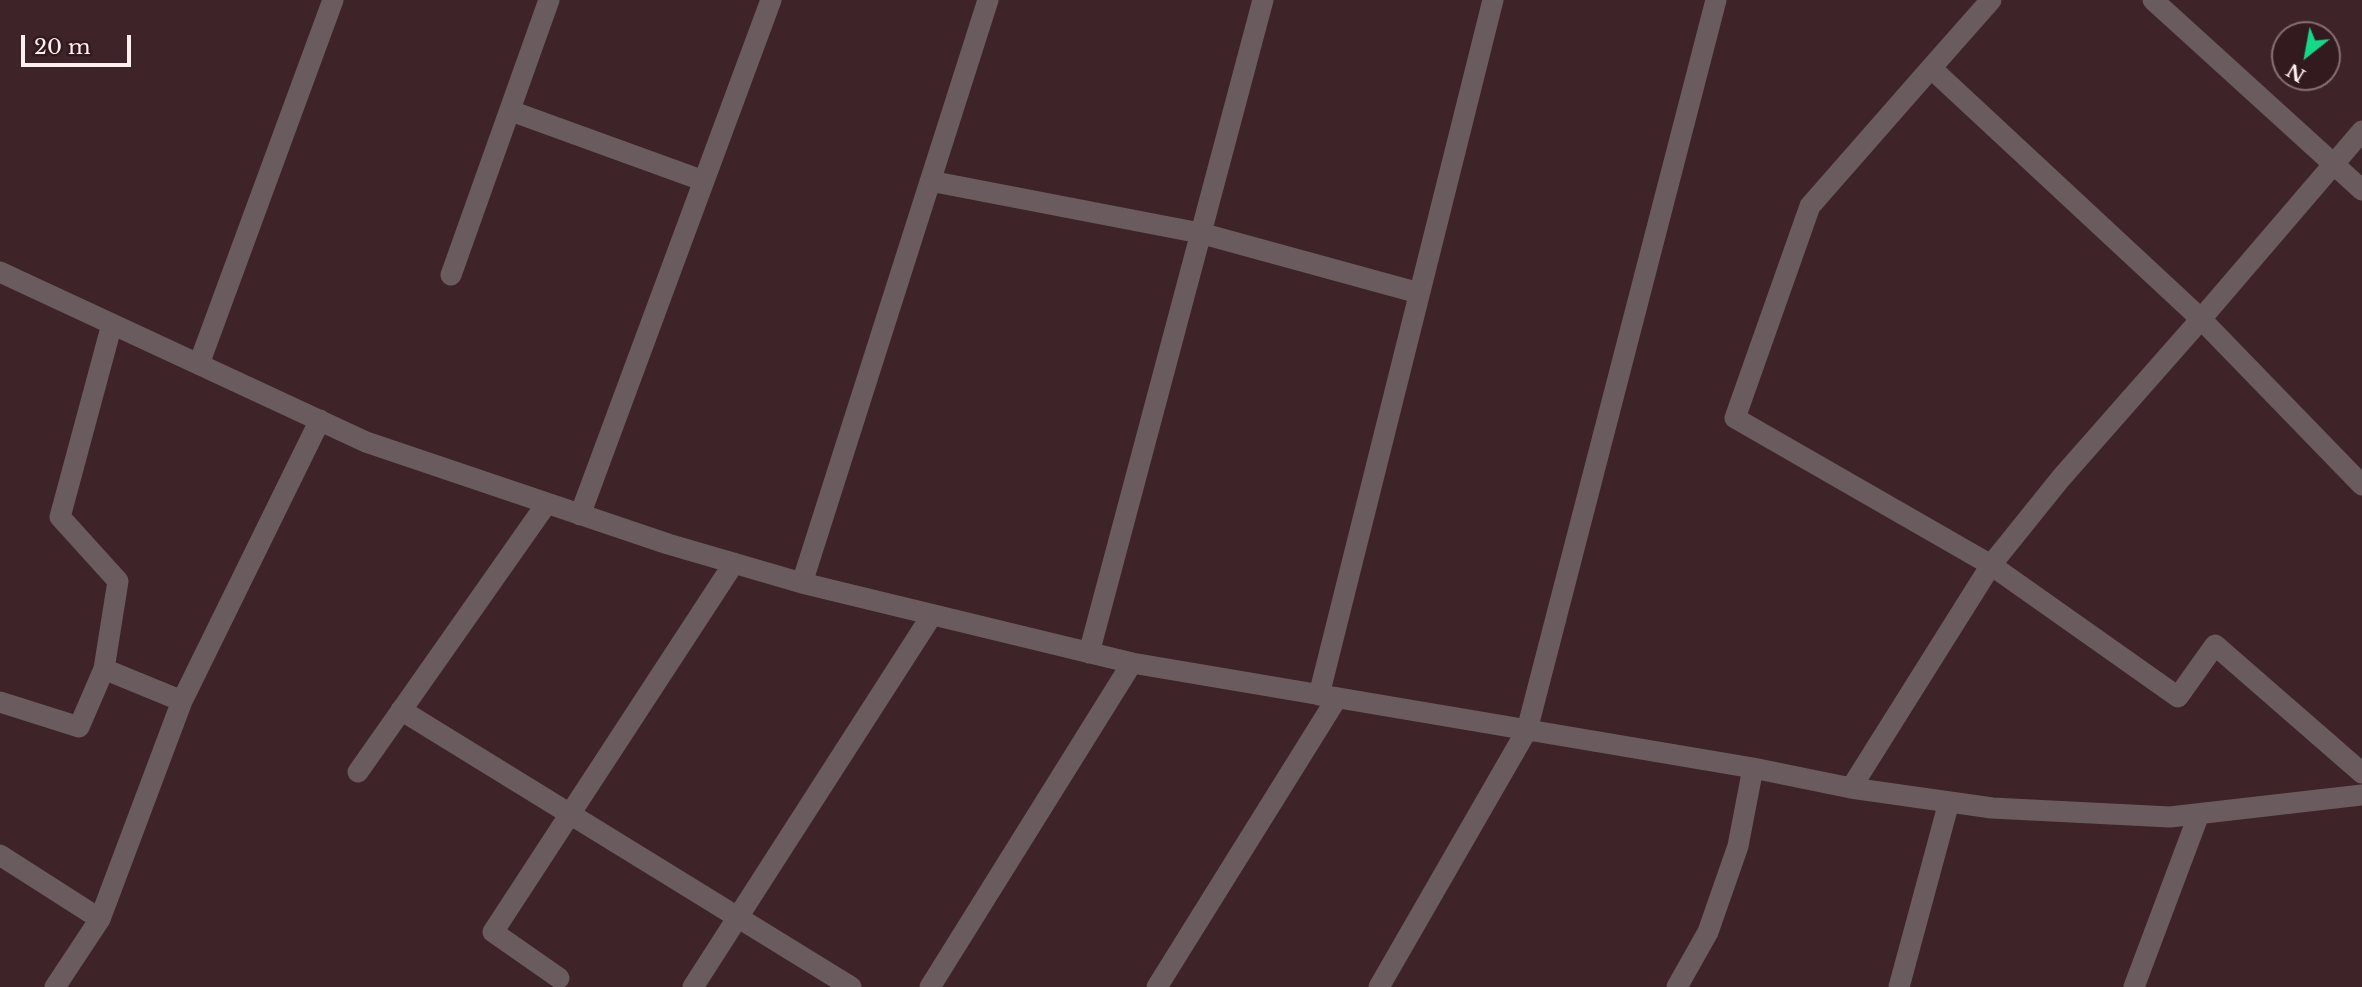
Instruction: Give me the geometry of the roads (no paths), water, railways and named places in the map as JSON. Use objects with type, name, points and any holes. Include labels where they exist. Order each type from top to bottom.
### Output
[{"type":"street","points":[[199,364],[333,0]]},
{"type":"street","points":[[451,275],[550,0]]},
{"type":"street","points":[[580,515],[771,0]]},
{"type":"street","points":[[802,583],[988,0]]},
{"type":"street","points":[[1090,653],[1263,0]]},
{"type":"street","points":[[1157,987],[1328,696],[1419,293],[1493,0]]},
{"type":"street","points":[[1379,987],[1527,730],[1716,0]]},
{"type":"street","points":[[1991,0],[1810,206],[1735,418],[1991,565],[2178,697],[2215,645],[2362,773]]},
{"type":"street","points":[[2153,0],[2362,190]]},
{"type":"street","points":[[1931,68],[2201,319],[2362,485]]},
{"type":"street","points":[[511,111],[704,181]]},
{"type":"street","points":[[1851,788],[1991,565],[2061,478],[2362,131]]},
{"type":"street","points":[[930,181],[1200,233],[1419,293]]},
{"type":"street","points":[[0,272],[366,442],[734,564],[1132,663],[1753,768],[1851,788],[1992,808],[2169,817],[2362,795]]},
{"type":"street","points":[[0,702],[79,727],[104,668],[118,581],[60,517],[111,324]]},
{"type":"street","points":[[55,987],[100,919],[182,701],[320,420]]},
{"type":"street","points":[[358,772],[547,503]]},
{"type":"street","points":[[559,978],[493,932],[734,564]]},
{"type":"street","points":[[693,987],[932,615]]},
{"type":"street","points":[[930,987],[1132,663]]},
{"type":"street","points":[[104,668],[182,701]]},
{"type":"street","points":[[401,710],[852,987]]},
{"type":"street","points":[[1678,987],[1707,932],[1738,846],[1753,768]]},
{"type":"street","points":[[1899,987],[1949,802]]},
{"type":"street","points":[[2134,987],[2199,814]]},
{"type":"street","points":[[0,855],[100,919]]}]
